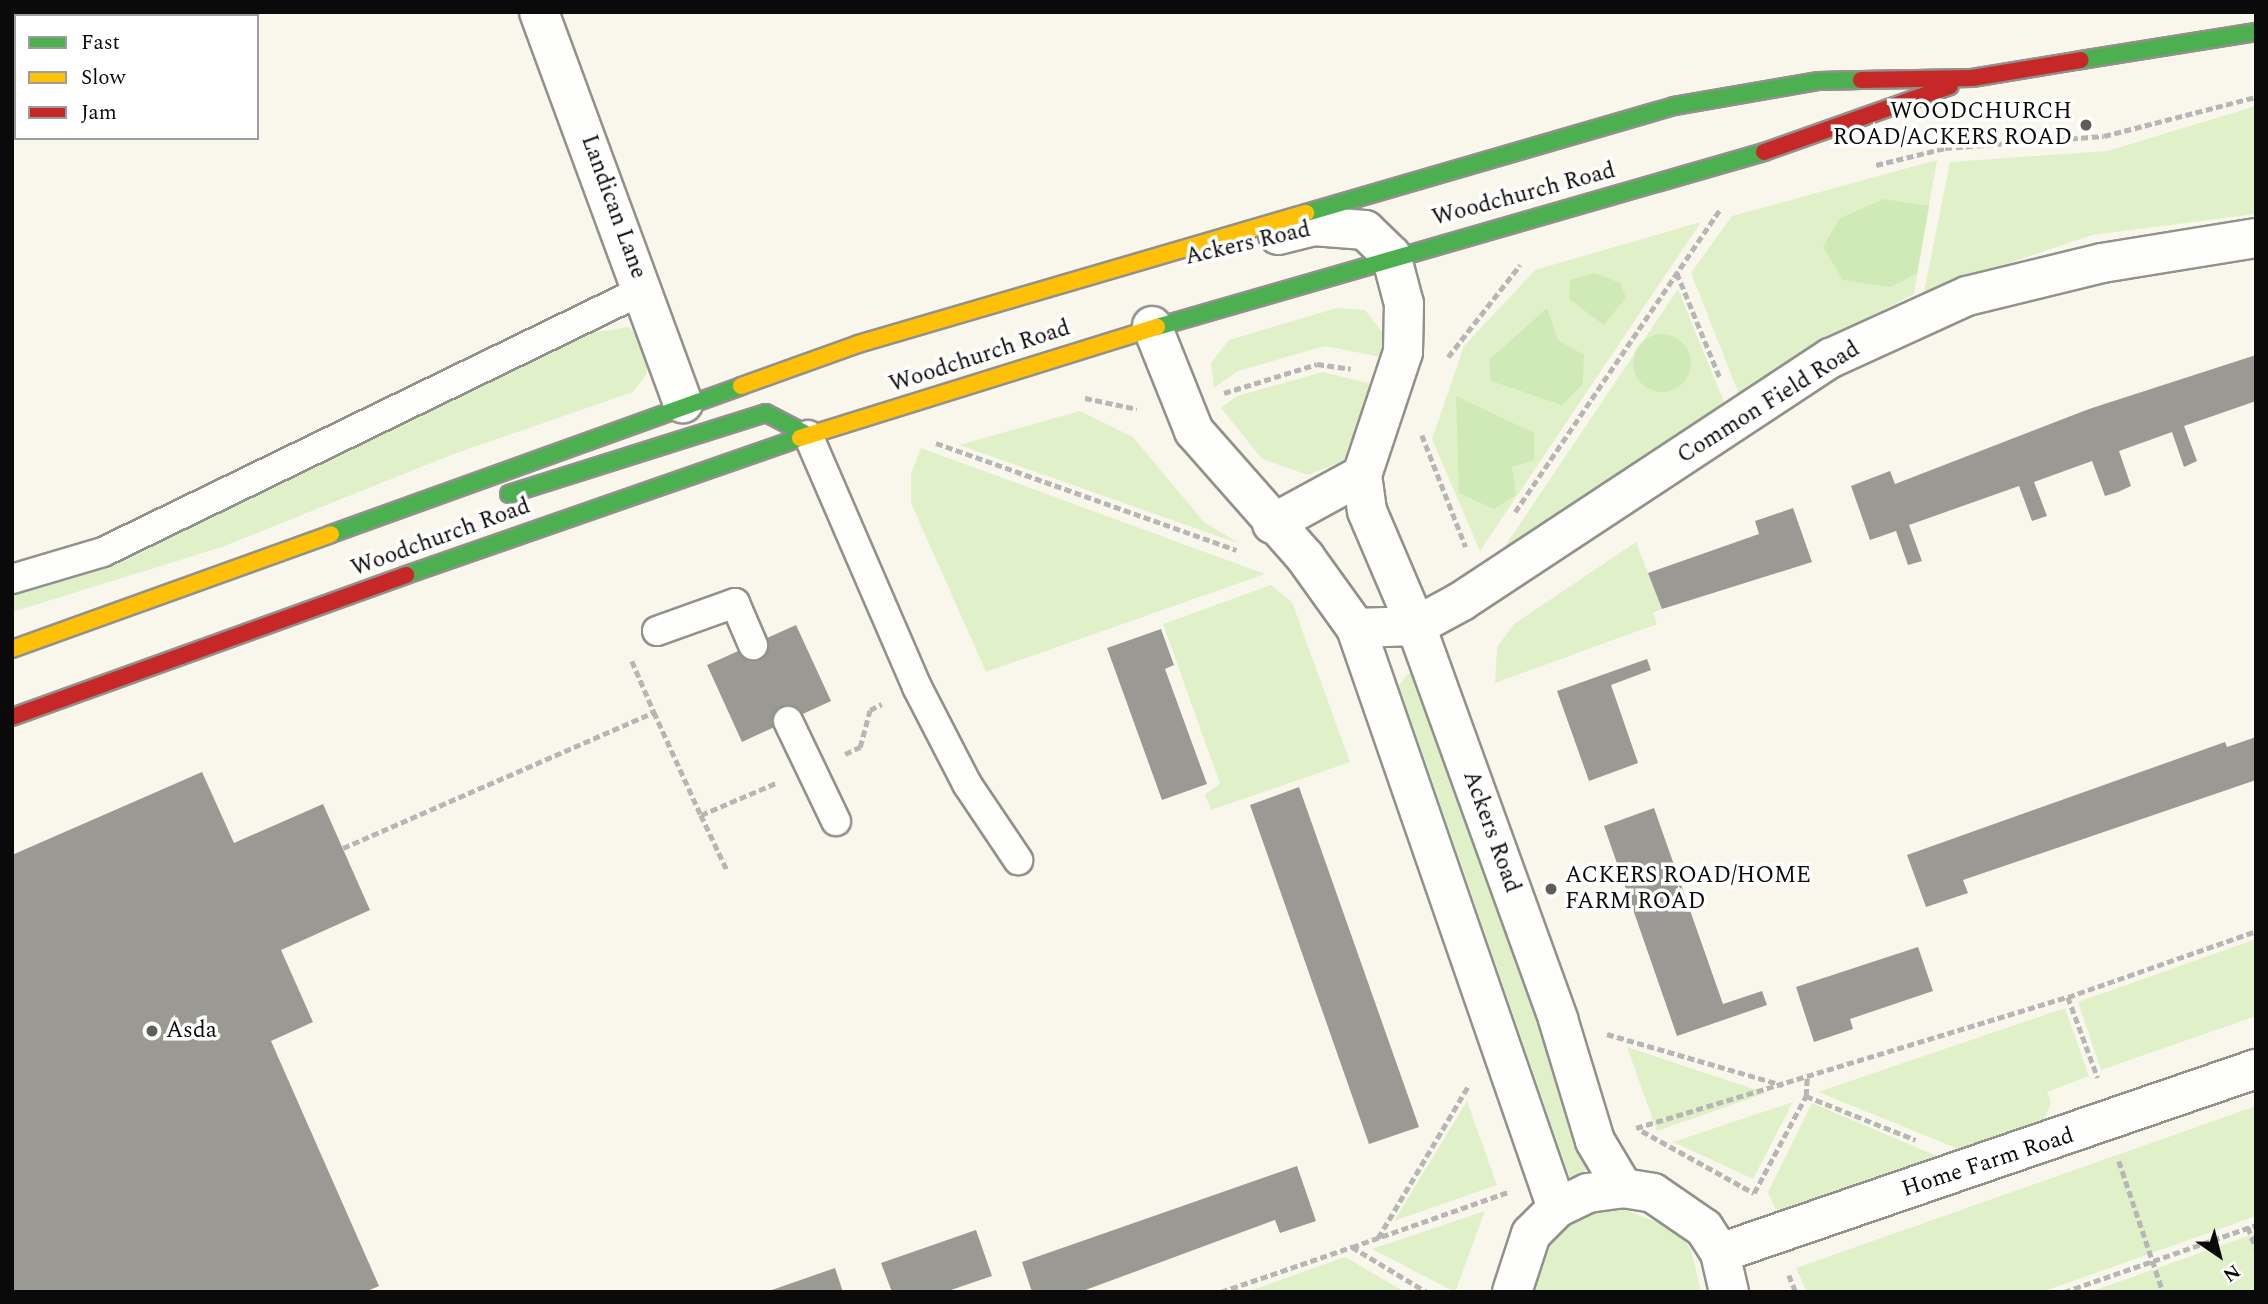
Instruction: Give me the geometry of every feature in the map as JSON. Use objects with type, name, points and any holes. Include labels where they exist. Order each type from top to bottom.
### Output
[{"type":"main road","name":"Woodchurch Road","points":[[12,648],[285,552],[683,402],[1038,292],[1674,106],[1819,81],[1972,78],[2256,32]]},
{"type":"main road","name":"Woodchurch Road","points":[[12,717],[808,435],[1152,326],[1391,255],[1829,134],[1972,78]]},
{"type":"main road","points":[[487,502],[766,413],[808,435]]},
{"type":"main road","points":[[285,552],[381,536]]},
{"type":"street","name":"Landican Lane","points":[[539,12],[683,402]]},
{"type":"street","name":"Ackers Road","points":[[1038,292],[1313,226],[1365,230],[1391,255],[1404,304],[1403,352],[1362,475],[1367,510],[1416,626],[1558,1019],[1595,1141],[1623,1188]]},
{"type":"street","name":"Common Field Road","points":[[1356,628],[1416,626],[1508,575],[1831,358],[1967,296],[2102,264],[2256,239]]},
{"type":"street","points":[[1152,326],[1194,431],[1356,628],[1552,1193],[1531,1234],[1511,1292]]},
{"type":"street","points":[[1272,524],[1362,475]]},
{"type":"street","name":"Home Farm Road","points":[[1720,1253],[2110,1123],[2256,1069]]},
{"type":"street","points":[[1552,1193],[1588,1194],[1623,1188],[1681,1207],[1720,1253],[1729,1292]]},
{"type":"lane","points":[[12,579],[103,552],[643,290]]},
{"type":"lane","points":[[808,435],[918,687],[967,783],[1018,860]]},
{"type":"lane","points":[[657,631],[735,604],[753,645]]},
{"type":"lane","points":[[788,721],[836,821]]},
{"type":"path","points":[[1867,167],[1945,148],[2104,136],[2256,97]]},
{"type":"path","points":[[1506,525],[1725,202],[1712,206]]},
{"type":"path","points":[[1447,361],[1527,263]]},
{"type":"path","points":[[1677,272],[1738,421]]},
{"type":"path","points":[[1074,401],[1088,397],[1137,409],[1144,419],[1317,365],[1395,374]]},
{"type":"path","points":[[1426,423],[1422,436],[1470,559]]},
{"type":"path","points":[[943,437],[930,441],[1242,552]]},
{"type":"path","points":[[630,655],[727,870]]},
{"type":"path","points":[[701,815],[860,747],[870,710],[918,687]]},
{"type":"path","points":[[343,848],[654,712]]},
{"type":"path","points":[[1595,1141],[1784,1086],[2068,997],[2256,931]]},
{"type":"path","points":[[2068,997],[2163,1292]]},
{"type":"path","points":[[1558,1019],[1784,1086]]},
{"type":"path","points":[[1378,1238],[1499,1037]]},
{"type":"path","points":[[1636,1128],[1754,1194],[1806,1096],[1807,1077]]},
{"type":"path","points":[[1806,1096],[1978,1165]]},
{"type":"path","points":[[1222,1292],[1378,1238],[1552,1193]]},
{"type":"path","points":[[2064,1292],[2256,1224]]},
{"type":"path","points":[[2248,1227],[2256,1248]]},
{"type":"path","points":[[1352,1247],[1427,1292]]},
{"type":"green space","points":[[2256,106],[2256,214],[2092,235],[1924,292],[1950,162],[2107,151]]},
{"type":"green space","points":[[1937,160],[1914,294],[1845,329],[1740,397],[1691,273],[1732,216]]},
{"type":"green space","points":[[1884,199],[1929,206],[1917,273],[1891,287],[1843,280],[1823,247],[1840,218]]},
{"type":"green space","points":[[1701,222],[1480,551],[1432,439],[1464,346],[1535,270]]},
{"type":"green space","points":[[1595,273],[1620,283],[1626,297],[1604,325],[1569,299],[1570,280]]},
{"type":"green space","points":[[1678,289],[1726,407],[1497,558]]},
{"type":"green space","points":[[1337,308],[1365,310],[1383,333],[1386,358],[1325,346],[1238,371],[1214,388],[1211,363],[1229,340]]},
{"type":"green space","points":[[1547,308],[1558,340],[1584,355],[1583,384],[1562,405],[1491,381],[1489,360]]},
{"type":"green space","points":[[629,327],[650,350],[646,375],[633,392],[451,455],[222,547],[12,612],[12,584],[572,336]]},
{"type":"green space","points":[[1656,334],[1668,334],[1683,342],[1691,357],[1691,369],[1683,384],[1668,392],[1656,392],[1641,384],[1633,369],[1633,357],[1641,342]]},
{"type":"green space","points":[[1323,372],[1379,386],[1372,421],[1343,461],[1308,475],[1262,459],[1221,408],[1237,396]]},
{"type":"green space","points":[[1456,396],[1534,433],[1534,460],[1512,467],[1516,495],[1494,509],[1459,493]]},
{"type":"green space","points":[[1080,411],[1133,437],[1204,522],[1240,544],[959,445]]},
{"type":"green space","points":[[921,448],[1265,574],[986,672],[911,503],[911,474]]},
{"type":"green space","points":[[1636,542],[1662,609],[1653,613],[1657,624],[1495,683],[1497,647],[1514,624]]},
{"type":"green space","points":[[1271,585],[1292,602],[1350,762],[1211,810],[1205,794],[1220,784],[1163,624]]},
{"type":"green space","points":[[1409,673],[1420,677],[1585,1153],[1587,1168],[1579,1179],[1570,1178],[1399,685]]},
{"type":"green space","points":[[2256,939],[2256,1016],[2101,1070],[2078,1002]]},
{"type":"green space","points":[[2065,1008],[2089,1076],[2047,1092],[2051,1103],[2041,1126],[1966,1152],[1818,1092]]},
{"type":"green space","points":[[1627,1047],[1766,1093],[1657,1131]]},
{"type":"green space","points":[[1467,1101],[1497,1185],[1394,1221]]},
{"type":"green space","points":[[1793,1102],[1753,1179],[1673,1142]]},
{"type":"green space","points":[[1812,1103],[1944,1159],[1792,1210],[1775,1209],[1768,1192]]},
{"type":"green space","points":[[2256,1106],[2256,1216],[2042,1292],[1807,1292],[1796,1268]]},
{"type":"green space","points":[[1623,1209],[1674,1229],[1691,1249],[1701,1292],[1535,1292],[1548,1246],[1568,1225],[1594,1212]]},
{"type":"green space","points":[[1485,1211],[1455,1292],[1372,1249]]},
{"type":"green space","points":[[2256,1233],[2256,1292],[2090,1292]]},
{"type":"green space","points":[[1345,1257],[1405,1292],[1247,1292],[1305,1271]]},
{"type":"building","points":[[2256,355],[2256,401],[2184,426],[2197,461],[2184,467],[2172,432],[2119,451],[2131,486],[2118,492],[2105,496],[2092,461],[2034,482],[2047,516],[2032,521],[2019,486],[1909,525],[1922,561],[1908,565],[1896,531],[1870,540],[1851,486],[1890,471],[1895,484],[2089,409]]},
{"type":"building","points":[[1793,508],[1812,562],[1662,609],[1648,573],[1759,534],[1755,521]]},
{"type":"building","points":[[796,625],[831,701],[742,742],[707,665]]},
{"type":"building","points":[[1161,629],[1174,665],[1165,669],[1207,784],[1162,800],[1107,648]]},
{"type":"building","points":[[1647,659],[1651,670],[1611,685],[1638,763],[1589,781],[1557,691]]},
{"type":"building","points":[[2256,737],[2256,780],[1963,880],[1968,893],[1926,907],[1907,855],[2225,742],[2227,747]]},
{"type":"building","name":"Asda","points":[[202,772],[234,843],[323,804],[370,910],[281,950],[313,1022],[271,1041],[379,1286],[365,1292],[12,1292],[12,855]]},
{"type":"building","points":[[1299,787],[1419,1127],[1369,1144],[1250,805]]},
{"type":"building","points":[[1654,808],[1723,1004],[1762,991],[1767,1005],[1677,1036],[1604,826]]},
{"type":"building","points":[[1918,947],[1933,991],[1850,1019],[1853,1029],[1814,1042],[1796,987]]},
{"type":"building","points":[[1297,1166],[1316,1221],[1280,1233],[1275,1220],[1080,1292],[1032,1292],[1022,1262]]},
{"type":"building","points":[[976,1230],[992,1276],[945,1292],[892,1292],[881,1263]]},
{"type":"building","points":[[835,1268],[843,1292],[769,1292],[769,1291]]},
{"type":"traffic: fast","points":[[2081,60],[2256,32]]},
{"type":"traffic: fast","points":[[1306,213],[1674,106],[1819,81],[1861,80]]},
{"type":"traffic: fast","points":[[1157,327],[1764,152]]},
{"type":"traffic: fast","points":[[331,534],[741,386]]},
{"type":"traffic: fast","points":[[509,494],[766,413],[808,435]]},
{"type":"traffic: fast","points":[[406,575],[800,438]]},
{"type":"traffic: slow","points":[[741,386],[858,344],[1306,213]]},
{"type":"traffic: slow","points":[[800,438],[1157,327]]},
{"type":"traffic: slow","points":[[12,649],[331,534]]},
{"type":"traffic: jam","points":[[1861,80],[1972,78],[2081,60]]},
{"type":"traffic: jam","points":[[1764,152],[1950,86]]},
{"type":"traffic: jam","points":[[12,717],[406,575]]},
{"type":"place","name":"WOODCHURCH ROAD/ACKERS ROAD","points":[[2086,125]]},
{"type":"place","name":"ACKERS ROAD/HOME FARM ROAD","points":[[1551,889]]},
{"type":"place","name":"Asda","points":[[152,1031]]}]
